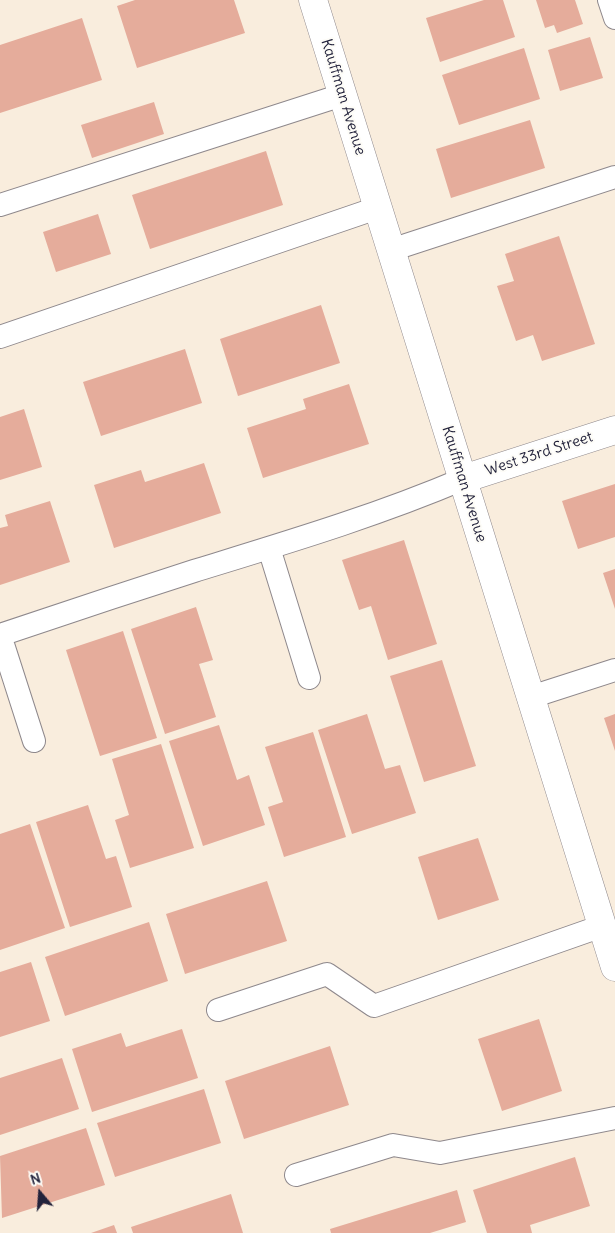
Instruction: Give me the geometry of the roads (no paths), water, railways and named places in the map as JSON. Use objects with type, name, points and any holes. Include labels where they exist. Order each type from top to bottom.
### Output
[{"type":"street","name":"Kauffman Avenue","points":[[312,0],[615,968]]},
{"type":"street","name":"West 33rd Street","points":[[463,479],[615,430]]},
{"type":"lane","points":[[610,0],[615,18]]},
{"type":"lane","points":[[0,205],[342,95]]},
{"type":"lane","points":[[391,250],[615,177]]},
{"type":"lane","points":[[0,337],[377,208]]},
{"type":"lane","points":[[34,741],[0,635],[126,592],[269,548],[421,497],[463,479]]},
{"type":"lane","points":[[269,548],[309,678]]},
{"type":"lane","points":[[531,697],[615,670]]},
{"type":"lane","points":[[218,1010],[327,974],[374,1006],[602,926]]},
{"type":"lane","points":[[296,1175],[393,1146],[440,1153],[615,1118]]}]
